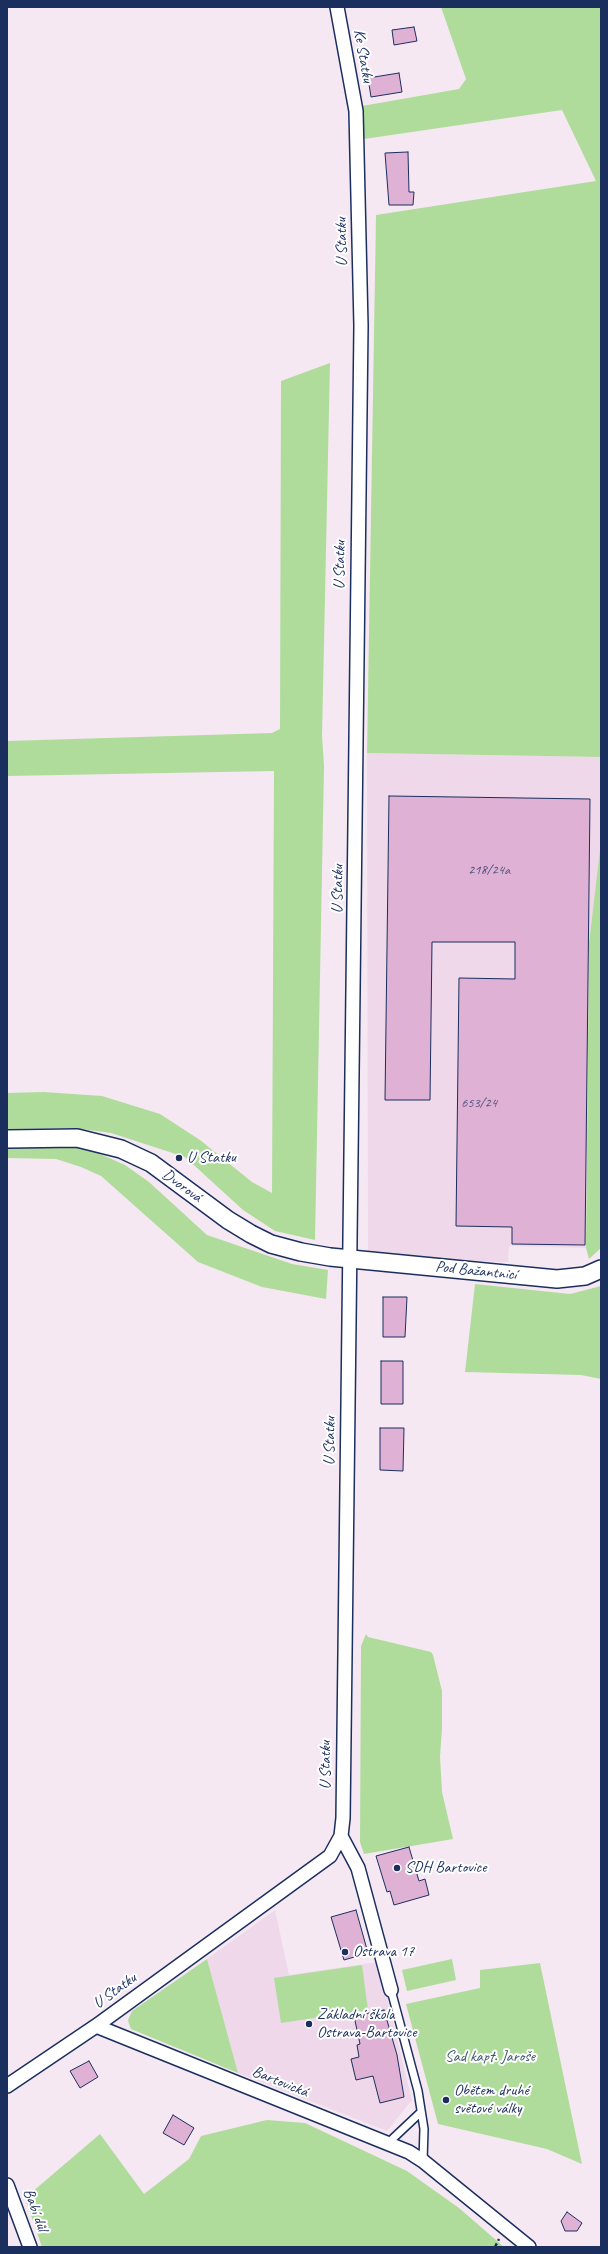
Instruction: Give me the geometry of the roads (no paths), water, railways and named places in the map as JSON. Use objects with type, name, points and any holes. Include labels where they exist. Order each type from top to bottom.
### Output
[{"type":"street","name":"Ke Statku","points":[[337,7],[356,111]]},
{"type":"street","name":"U Statku","points":[[96,2026],[330,1856],[340,1836],[343,1818],[361,326],[356,111]]},
{"type":"street","name":"Dvorová","points":[[7,1138],[77,1138],[121,1149],[151,1163],[228,1220],[271,1244],[301,1252],[350,1259]]},
{"type":"street","name":"Pod Bažantnicí","points":[[350,1259],[557,1279],[585,1276],[601,1269]]},
{"type":"street","points":[[340,1836],[358,1868],[391,1990]]},
{"type":"street","points":[[7,2086],[96,2026]]},
{"type":"street","name":"Bartovická","points":[[96,2026],[387,2144],[423,2161],[529,2247]]},
{"type":"street","name":"Babí důl","points":[[7,2185],[30,2247]]},
{"type":"lane","points":[[391,1990],[418,2090],[424,2129],[423,2161]]},
{"type":"lane","points":[[387,2144],[421,2112]]},
{"type":"place","name":"U Statku","points":[[179,1158]]},
{"type":"place","name":"SDH Bartovice","points":[[397,1868]]},
{"type":"place","name":"Ostrava 17","points":[[345,1952]]},
{"type":"place","name":"Základní škola Ostrava-Bartovice","points":[[309,2024]]},
{"type":"place","name":"Obětem druhé světové války","points":[[446,2100]]},
{"type":"park label","name":"Sad kapt. Jaroše","points":[[490,2057]]}]
